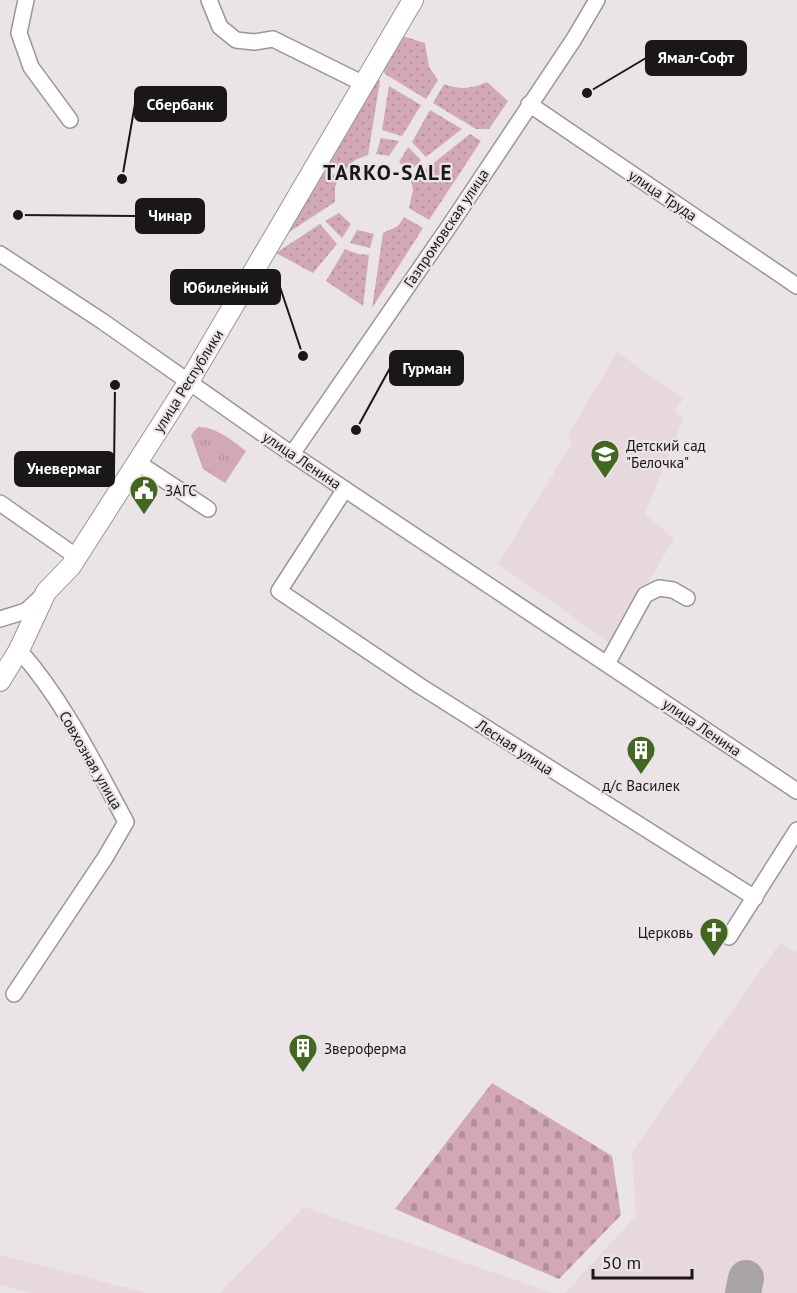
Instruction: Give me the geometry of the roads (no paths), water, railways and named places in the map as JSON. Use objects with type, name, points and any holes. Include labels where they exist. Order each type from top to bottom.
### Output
[{"type":"main road","name":"улица Республики","points":[[46,592],[71,566],[188,383],[413,0]]},
{"type":"main road","points":[[3,676],[9,649],[46,592]]},
{"type":"street","points":[[26,0],[19,33],[31,67],[70,120]]},
{"type":"street","points":[[209,0],[220,27],[236,40],[254,42],[273,39],[364,84]]},
{"type":"street","name":"Газпромовская улица","points":[[292,454],[450,225],[574,39],[597,0]]},
{"type":"street","name":"улица Труда","points":[[529,104],[797,286]]},
{"type":"street","name":"улица Ленина","points":[[0,254],[102,321],[292,454],[797,791]]},
{"type":"street","points":[[137,462],[208,509]]},
{"type":"street","name":"Лесная улица","points":[[345,489],[279,591],[430,692],[755,898]]},
{"type":"street","points":[[0,503],[77,557]]},
{"type":"street","points":[[607,664],[645,595],[659,588],[672,590],[687,598]]},
{"type":"street","name":"улица Республики","points":[[0,619],[26,611],[46,592]]},
{"type":"street","name":"Совхозная улица","points":[[9,649],[52,693],[90,755],[126,822],[105,858],[14,994]]},
{"type":"street","points":[[729,937],[797,830]]},
{"type":"place","name":"Ямал-Софт","points":[[587,93]]},
{"type":"place","name":"Сбербанк","points":[[122,179]]},
{"type":"place","name":"Чинар","points":[[18,215]]},
{"type":"place","name":"Юбилейный","points":[[303,356]]},
{"type":"place","name":"Уневермаг","points":[[115,385]]},
{"type":"place","name":"Гурман","points":[[356,430]]},
{"type":"place","name":"Детский сад \"Белочка\"","points":[[605,480]]},
{"type":"place","name":"ЗАГС","points":[[144,516]]},
{"type":"place","name":"д/с Василек","points":[[641,776]]},
{"type":"place","name":"Церковь","points":[[714,958]]},
{"type":"place","name":"Звероферма","points":[[303,1074]]},
{"type":"district","name":"TARKO-SALE","points":[[388,172]]}]
